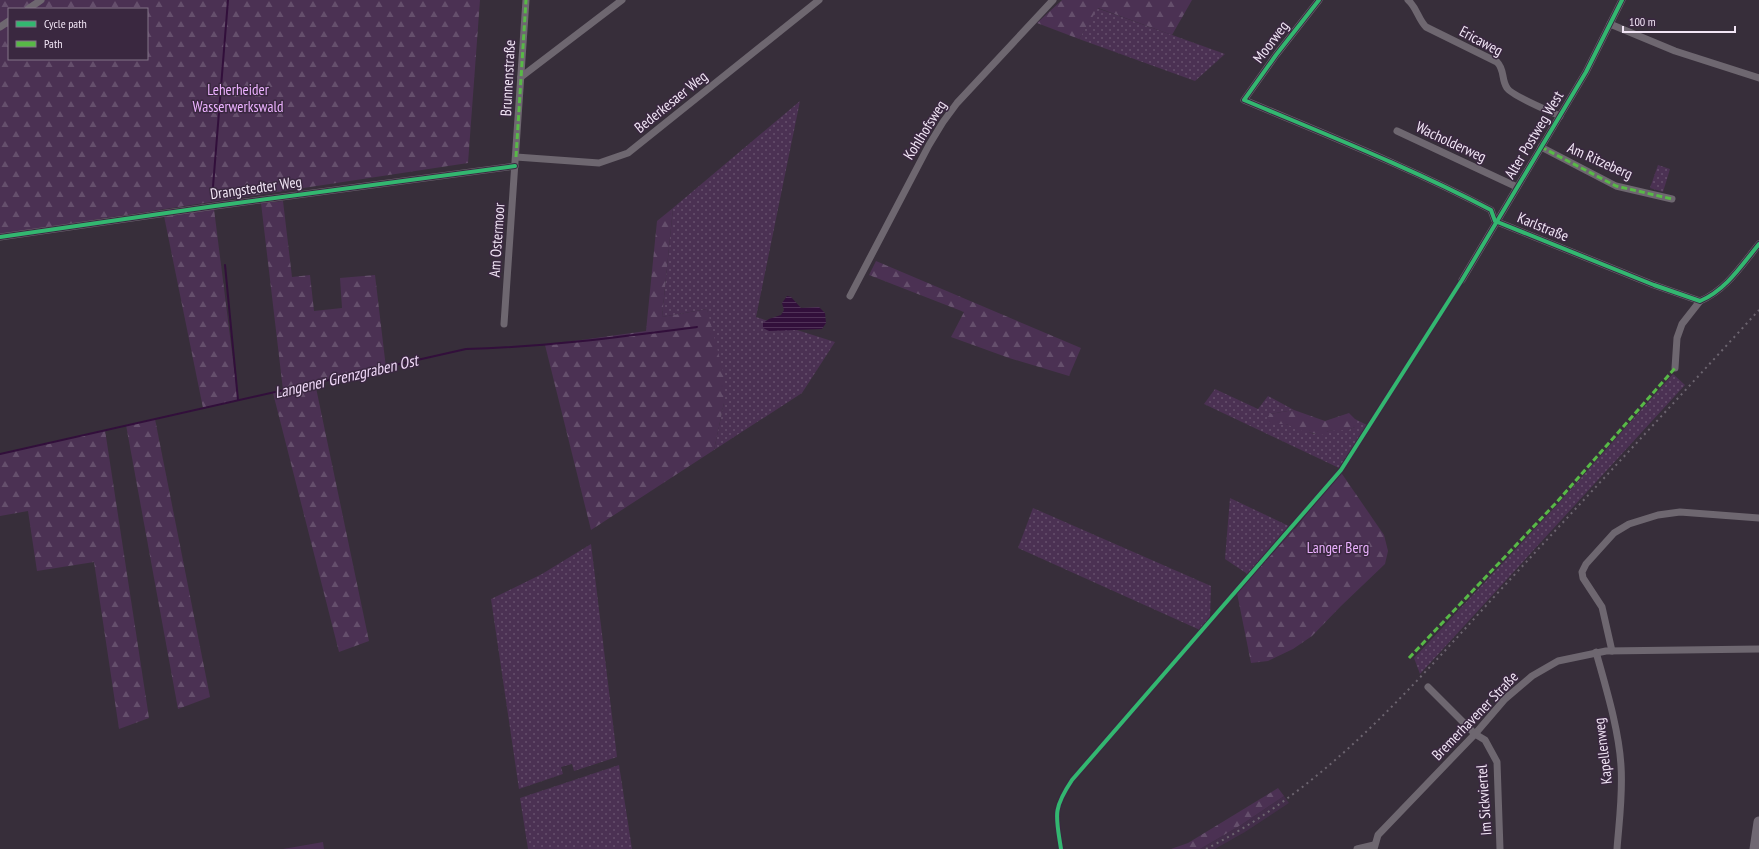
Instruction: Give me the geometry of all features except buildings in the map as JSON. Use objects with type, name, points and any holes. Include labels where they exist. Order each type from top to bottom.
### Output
[{"type":"main road","points":[[1755,849],[1759,822]]},
{"type":"street","points":[[29,8],[41,0]]},
{"type":"street","name":"Brunnenstraße","points":[[516,157],[526,0]]},
{"type":"street","points":[[521,77],[622,0]]},
{"type":"street","name":"Bederkesaer Weg","points":[[516,157],[599,163],[628,153],[819,0]]},
{"type":"street","name":"Kohlhofsweg","points":[[850,296],[929,145],[943,122],[957,103],[1053,0]]},
{"type":"street","name":"Moorweg","points":[[1244,100],[1276,54],[1319,0]]},
{"type":"street","name":"Ericaweg","points":[[1408,0],[1414,5],[1421,23],[1426,27],[1497,62],[1502,67],[1503,83],[1509,91],[1560,116]]},
{"type":"street","name":"Alter Postweg West","points":[[1462,280],[1586,72],[1622,0]]},
{"type":"street","points":[[1610,24],[1675,51],[1759,78]]},
{"type":"street","name":"Karlstraße","points":[[1244,100],[1454,190],[1491,210],[1496,221],[1654,285],[1700,301]]},
{"type":"street","name":"Wacholderweg","points":[[1397,131],[1517,188]]},
{"type":"street","name":"Am Ritzeberg","points":[[1541,148],[1616,186],[1672,199]]},
{"type":"street","name":"Am Ostermoor","points":[[504,324],[516,157]]},
{"type":"street","name":"Drangstedter Weg","points":[[0,237],[231,204],[516,166]]},
{"type":"street","points":[[1675,368],[1677,338],[1682,324],[1700,301],[1712,296],[1724,286],[1759,244]]},
{"type":"street","points":[[1612,651],[1602,607],[1583,578],[1582,572],[1586,564],[1614,533],[1628,524],[1658,515],[1680,512],[1759,518]]},
{"type":"street","name":"Bremerhavener Straße","points":[[1357,849],[1374,847],[1378,835],[1475,734],[1505,699],[1532,676],[1558,661],[1596,652],[1612,651],[1759,649]]},
{"type":"street","name":"Kapellenweg","points":[[1596,652],[1611,706],[1621,765],[1622,783],[1617,849]]},
{"type":"street","name":"Im Sickviertel","points":[[1428,686],[1475,734],[1485,740],[1497,762],[1500,849]]},
{"type":"shaded area","points":[[787,296],[791,297],[801,308],[819,307],[825,313],[826,323],[822,329],[769,331],[763,328],[763,323],[769,319],[781,315],[784,310],[782,303]]},
{"type":"shaded area","points":[[1284,796],[1289,803],[1245,832],[1215,849],[1200,849],[1241,825]]},
{"type":"green space","name":"Leherheider Wasserwerkswald","points":[[0,0],[480,0],[468,163],[0,234]]},
{"type":"green space","points":[[1062,0],[1192,0],[1172,35],[1098,8],[1079,39],[1037,23]]},
{"type":"green space","points":[[1097,8],[1225,54],[1195,81],[1079,39]]},
{"type":"green space","points":[[800,101],[756,317],[835,342],[802,393],[714,450],[724,403],[707,309],[662,317],[673,208]]},
{"type":"green space","points":[[1658,165],[1670,169],[1663,192],[1650,188]]},
{"type":"green space","points":[[283,201],[292,277],[310,275],[314,311],[342,308],[340,278],[375,275],[386,368],[315,383],[369,641],[339,652],[273,393],[283,390],[261,203]]},
{"type":"green space","points":[[673,208],[662,317],[707,309],[724,375],[724,403],[714,450],[591,530],[545,345],[646,331],[657,221]]},
{"type":"green space","points":[[214,209],[238,400],[203,408],[164,216]]},
{"type":"green space","points":[[876,261],[1081,348],[1069,376],[1009,358],[951,337],[964,312],[869,275]]},
{"type":"green space","points":[[1673,374],[1685,385],[1420,674],[1414,658],[1557,505]]},
{"type":"green space","points":[[1215,389],[1258,409],[1268,396],[1294,410],[1270,414],[1271,424],[1286,424],[1314,434],[1339,429],[1348,430],[1355,427],[1355,419],[1367,425],[1339,468],[1204,404]]},
{"type":"green space","points":[[1294,410],[1325,421],[1349,413],[1355,419],[1355,427],[1348,430],[1328,431],[1322,435],[1302,431],[1286,424],[1271,424],[1266,420],[1270,414]]},
{"type":"green space","points":[[155,419],[210,697],[178,709],[126,425]]},
{"type":"green space","points":[[105,430],[149,718],[119,729],[94,562],[37,571],[28,511],[0,516],[0,454]]},
{"type":"green space","name":"Langer Berg","points":[[1340,471],[1384,535],[1388,551],[1385,564],[1312,636],[1293,649],[1268,661],[1251,663],[1237,593],[1295,529]]},
{"type":"green space","points":[[1230,498],[1295,529],[1252,577],[1225,559]]},
{"type":"green space","points":[[1033,508],[1211,586],[1210,617],[1200,630],[1018,548]]},
{"type":"green space","points":[[591,544],[617,757],[574,771],[572,764],[561,767],[563,774],[519,789],[491,599],[542,574]]},
{"type":"green space","points":[[619,765],[632,849],[528,849],[520,798]]},
{"type":"green space","points":[[1278,788],[1284,796],[1241,825],[1200,849],[1171,849],[1188,843]]},
{"type":"green space","points":[[323,842],[324,849],[283,849]]},
{"type":"waterway","points":[[212,199],[228,0]]},
{"type":"waterway","points":[[225,265],[238,400]]},
{"type":"waterway","name":"Langener Grenzgraben Ost","points":[[0,454],[466,349],[553,344],[697,327]]},
{"type":"railway","points":[[1206,849],[1251,823],[1292,795],[1331,764],[1367,731],[1436,660],[1759,310]]},
{"type":"marked path","points":[[516,157],[526,0]]},
{"type":"marked path","points":[[1541,147],[1616,186],[1672,199]]},
{"type":"marked path","points":[[1409,658],[1555,504],[1675,368]]},
{"type":"cycle path","points":[[1319,0],[1276,55],[1244,100],[1369,152],[1430,180],[1491,210],[1495,221],[1654,285],[1700,301],[1718,291],[1739,269],[1759,244]]},
{"type":"cycle path","points":[[1061,849],[1057,821],[1058,806],[1072,780],[1341,470],[1462,280],[1586,72],[1622,0]]},
{"type":"cycle path","points":[[0,237],[215,206],[515,166]]}]
